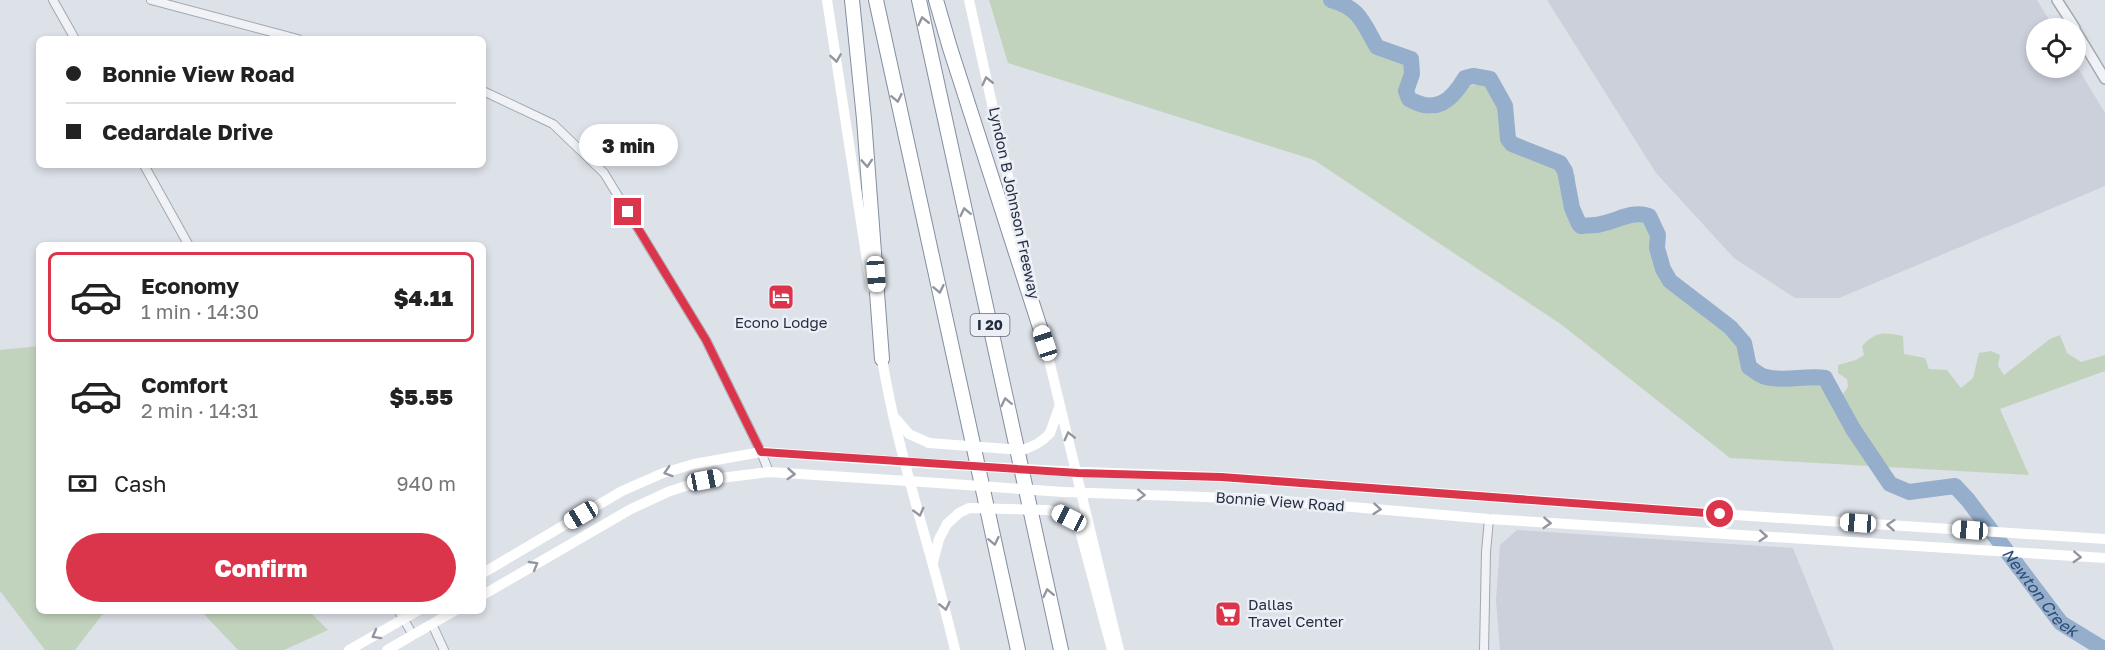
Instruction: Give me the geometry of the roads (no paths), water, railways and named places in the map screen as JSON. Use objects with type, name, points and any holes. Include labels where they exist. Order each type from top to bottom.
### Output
[{"type":"highway","points":[[852,0],[863,108],[882,359]]},
{"type":"highway","name":"I 20","points":[[876,0],[1018,650]]},
{"type":"highway","name":"I 20","points":[[919,0],[1061,650]]},
{"type":"highway","points":[[936,0],[1045,343]]},
{"type":"main road","points":[[827,0],[882,359],[905,461],[955,650]]},
{"type":"main road","name":"Lyndon B Johnson Freeway","points":[[969,0],[1045,343],[1119,650]]},
{"type":"main road","points":[[894,416],[909,434],[929,443],[1022,450],[1035,446],[1050,433],[1060,403]]},
{"type":"main road","name":"Bonnie View Road","points":[[486,571],[622,491],[663,473],[694,464],[761,452],[1078,473],[1221,477],[2105,539]]},
{"type":"main road","name":"Bonnie View Road","points":[[486,592],[625,512],[660,496],[705,480],[769,472],[1063,492],[1221,497],[1489,519],[2105,558]]},
{"type":"main road","points":[[1221,477],[1221,497]]},
{"type":"main road","points":[[622,491],[625,512]]},
{"type":"main road","points":[[1489,519],[1490,497]]},
{"type":"main road","points":[[933,562],[939,539],[947,524],[958,513],[969,508],[1047,510],[1069,518],[1080,531],[1112,650]]},
{"type":"main road","points":[[387,650],[449,614]]},
{"type":"main road","points":[[350,650],[401,615]]},
{"type":"street","points":[[53,0],[73,36]]},
{"type":"street","points":[[151,0],[287,36]]},
{"type":"street","points":[[2057,0],[2068,18]]},
{"type":"street","points":[[2086,48],[2105,79]]},
{"type":"street","points":[[486,92],[553,124],[604,173],[706,340],[769,472]]},
{"type":"street","points":[[146,168],[187,242]]},
{"type":"street","points":[[1484,650],[1489,519]]},
{"type":"street","points":[[401,615],[413,635]]},
{"type":"street","points":[[432,624],[444,650]]},
{"type":"waterway","name":"Newton Creek","points":[[1331,0],[1355,12],[1377,47],[1411,59],[1412,74],[1406,91],[1409,99],[1434,105],[1442,103],[1454,94],[1465,78],[1473,76],[1490,79],[1505,106],[1508,139],[1512,144],[1560,163],[1565,171],[1572,208],[1581,226],[1598,225],[1636,214],[1649,216],[1658,235],[1657,248],[1663,269],[1670,281],[1730,327],[1744,343],[1749,367],[1762,376],[1773,378],[1825,378],[1853,429],[1890,484],[1909,492],[1955,486],[2061,623],[2105,650]]},
{"type":"place","name":"Econo Lodge","points":[[781,297]]},
{"type":"place","name":"Dallas Travel Center","points":[[1228,614]]}]
